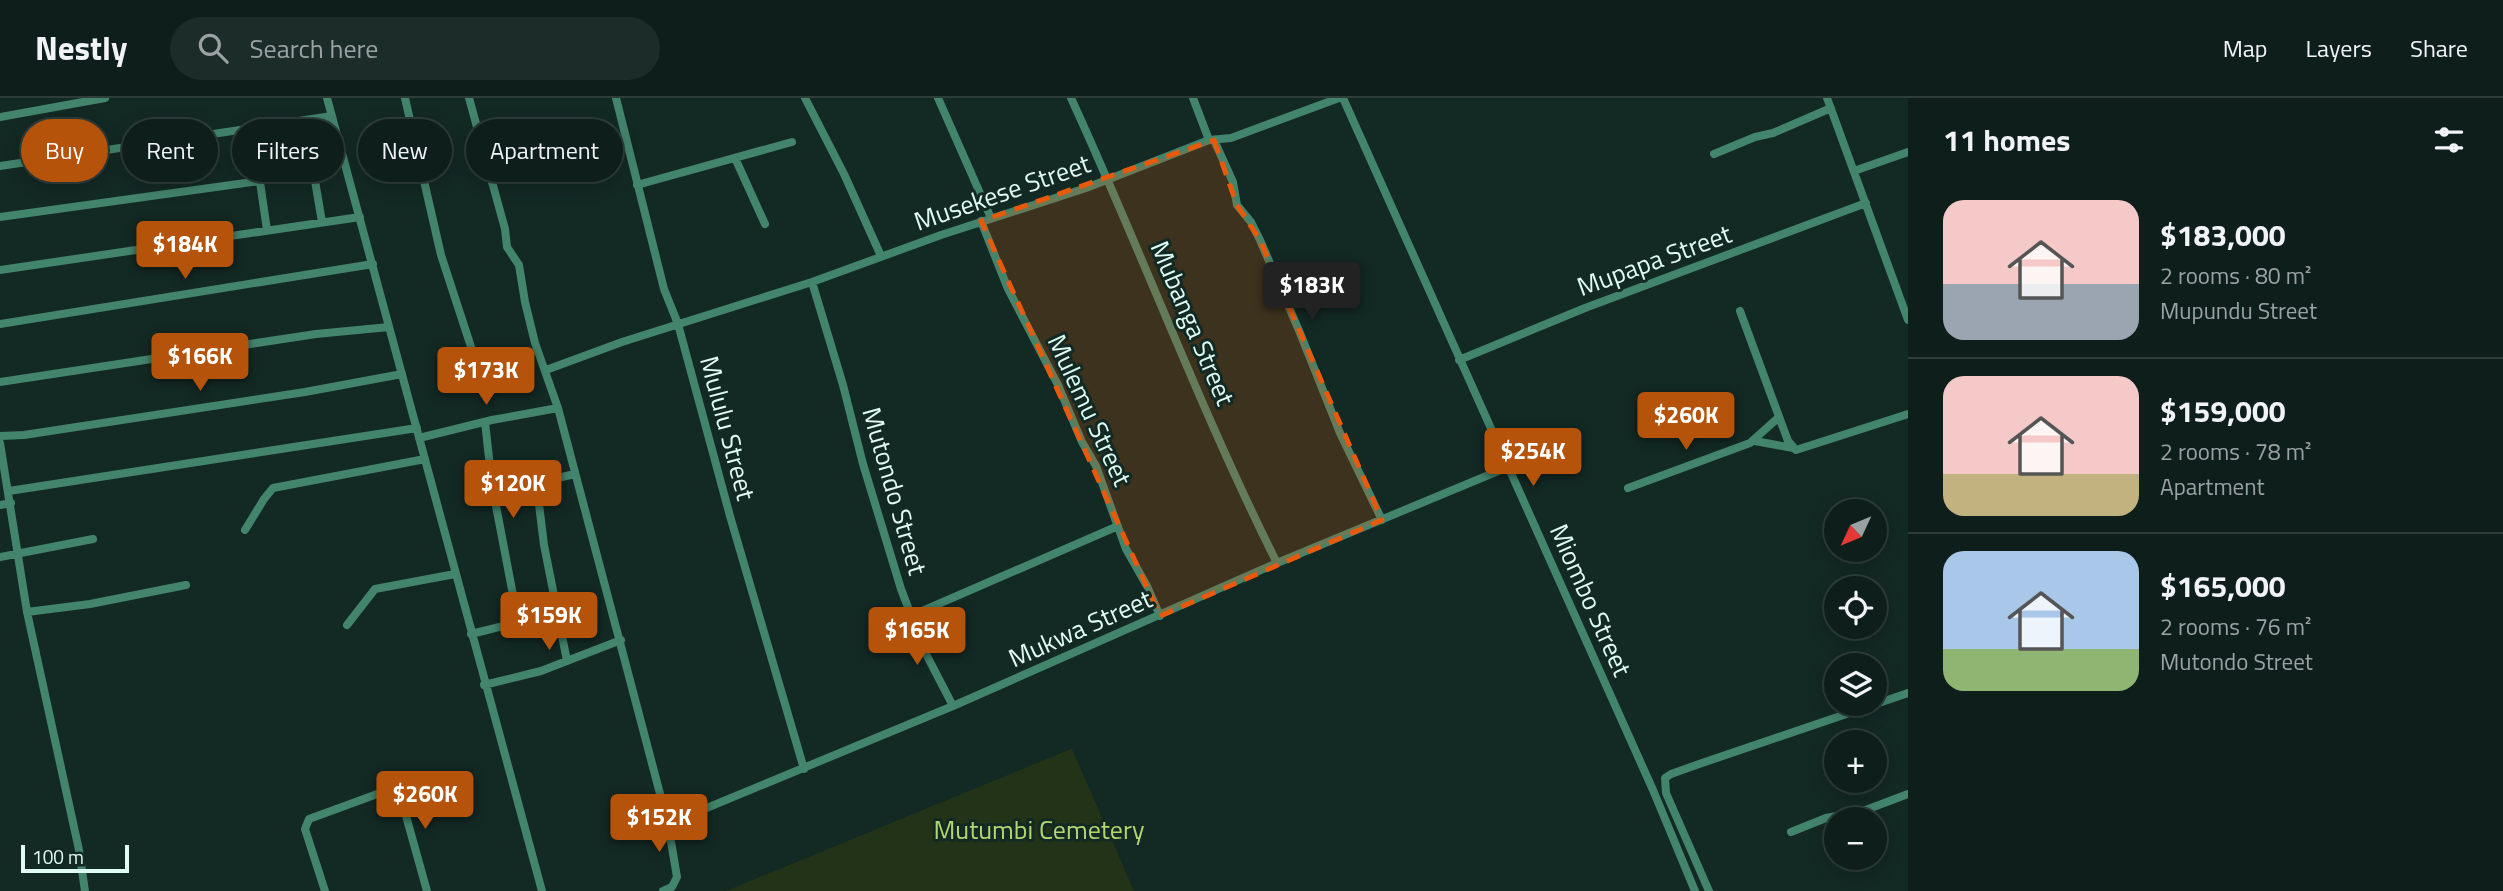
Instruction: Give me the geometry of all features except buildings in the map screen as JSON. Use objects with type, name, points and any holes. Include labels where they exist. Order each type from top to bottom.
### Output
[{"type":"street","points":[[0,117],[105,98]]},
{"type":"street","points":[[327,98],[542,891]]},
{"type":"street","points":[[405,98],[442,255],[473,353]]},
{"type":"street","points":[[469,98],[505,229],[507,247],[519,265],[527,312],[558,408],[668,824],[677,877],[672,887],[663,891]]},
{"type":"street","name":"Mululu Street","points":[[616,98],[664,289],[678,324],[730,516],[804,769]]},
{"type":"street","points":[[805,98],[844,174],[881,256]]},
{"type":"street","points":[[938,98],[991,218]]},
{"type":"street","name":"Mubanga Street","points":[[1071,98],[1234,473],[1277,563]]},
{"type":"street","points":[[1193,98],[1233,182],[1237,205],[1251,222],[1260,240],[1340,433],[1382,520]]},
{"type":"street","name":"Musekese Street","points":[[546,370],[622,342],[812,282],[981,221],[1086,188],[1211,140],[1231,138],[1341,98]]},
{"type":"street","name":"Miombo Street","points":[[1341,98],[1653,790],[1695,891]]},
{"type":"street","points":[[1827,98],[1908,320]]},
{"type":"street","points":[[1714,154],[1831,108]]},
{"type":"street","points":[[318,119],[332,116]]},
{"type":"street","points":[[0,166],[232,130]]},
{"type":"street","points":[[637,185],[792,142]]},
{"type":"street","points":[[1854,171],[1908,152]]},
{"type":"street","points":[[735,158],[765,224]]},
{"type":"street","points":[[0,217],[252,182]]},
{"type":"street","points":[[259,182],[267,230]]},
{"type":"street","points":[[315,182],[322,222]]},
{"type":"street","name":"Mupapa Street","points":[[1459,360],[1585,307],[1866,203]]},
{"type":"street","points":[[0,270],[360,217]]},
{"type":"street","name":"Mulemu Street","points":[[981,221],[1008,289],[1096,466],[1126,550],[1147,586],[1160,617]]},
{"type":"street","points":[[0,324],[373,264]]},
{"type":"street","name":"Mutondo Street","points":[[812,282],[901,589],[925,652],[953,706]]},
{"type":"street","points":[[1740,311],[1793,448]]},
{"type":"street","points":[[0,382],[316,334],[389,327]]},
{"type":"street","points":[[0,436],[24,435],[292,394],[402,374]]},
{"type":"street","points":[[419,438],[558,408]]},
{"type":"street","points":[[1755,440],[1800,450],[1908,414]]},
{"type":"street","points":[[1628,488],[1755,440],[1779,417]]},
{"type":"street","points":[[485,422],[492,485],[517,621]]},
{"type":"street","points":[[9,491],[417,428]]},
{"type":"street","points":[[0,443],[27,612],[74,827],[85,891]]},
{"type":"street","points":[[245,530],[273,488],[425,459]]},
{"type":"street","name":"Mukwa Street","points":[[668,824],[953,706],[1160,617],[1277,563],[1508,467]]},
{"type":"street","points":[[567,661],[544,545],[537,488],[540,482],[575,474]]},
{"type":"street","points":[[0,505],[11,503]]},
{"type":"street","points":[[913,615],[1118,526]]},
{"type":"street","points":[[0,557],[93,539]]},
{"type":"street","points":[[347,625],[374,589],[455,574]]},
{"type":"street","points":[[27,612],[90,604],[186,585]]},
{"type":"street","points":[[471,634],[557,612]]},
{"type":"street","points":[[485,685],[541,670],[621,640]]},
{"type":"street","points":[[1709,891],[1666,793],[1665,778],[1702,762],[1908,693]]},
{"type":"street","points":[[325,891],[305,824],[309,819],[391,789],[398,793],[401,799],[427,891]]},
{"type":"street","points":[[1791,832],[1826,818],[1863,811],[1908,794]]},
{"type":"highlighted area","points":[[1214,140],[1237,205],[1260,240],[1382,520],[1160,616],[981,221]]},
{"type":"green space","name":"Mutumbi Cemetery","points":[[1071,749],[1134,891],[726,891]]}]
